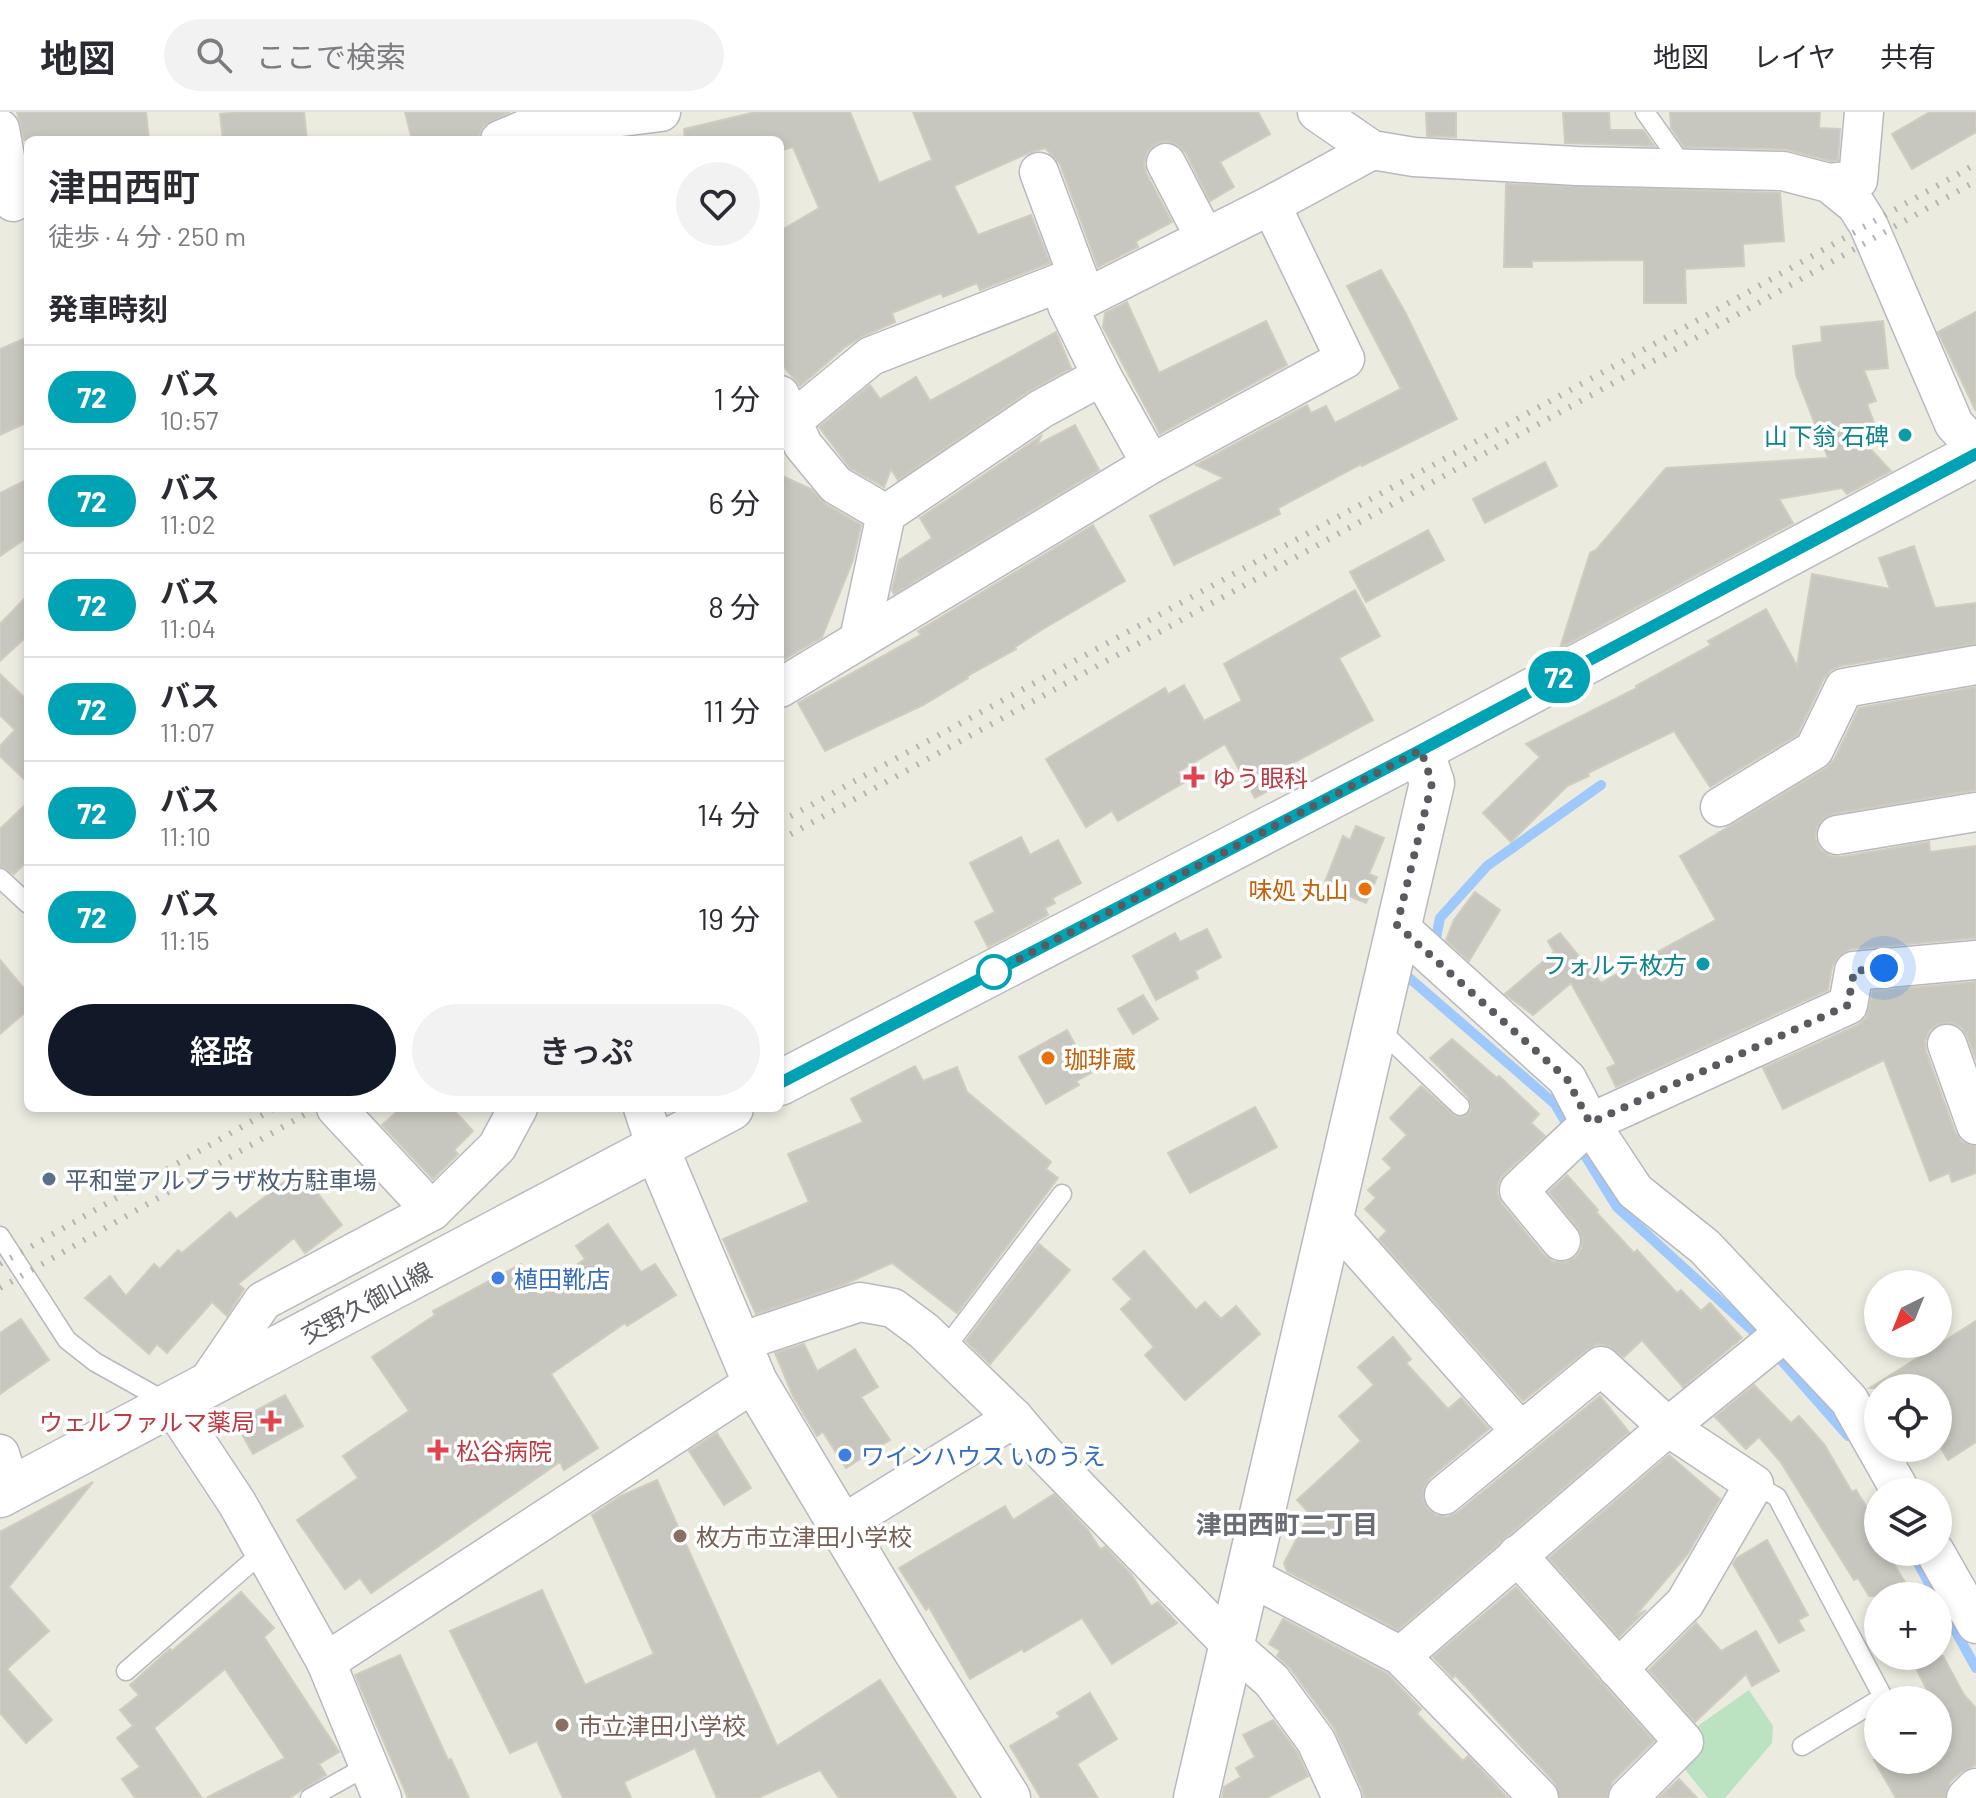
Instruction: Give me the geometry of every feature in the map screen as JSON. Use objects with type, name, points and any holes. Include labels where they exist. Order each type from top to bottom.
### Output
[{"type":"main road","points":[[784,1081],[1421,750],[1976,451]]},
{"type":"main road","points":[[1196,1798],[1329,1215],[1432,783],[1421,750]]},
{"type":"main road","name":"交野久御山線","points":[[4,1480],[188,1396],[650,1127],[714,1112]]},
{"type":"main road","points":[[650,1127],[755,1382],[1008,1798]]},
{"type":"street","points":[[509,136],[526,129],[661,112]]},
{"type":"street","points":[[1317,112],[1372,150],[1414,157],[1577,166],[1783,171],[1829,183],[1858,180],[1864,112]]},
{"type":"street","points":[[0,129],[14,203]]},
{"type":"street","points":[[1077,302],[1271,205],[1372,150]]},
{"type":"street","points":[[1166,163],[1205,238]]},
{"type":"street","points":[[1039,172],[1102,376],[1151,464]]},
{"type":"street","points":[[1829,183],[1856,205],[1868,224],[1954,424],[1976,451]]},
{"type":"street","points":[[784,686],[1151,464],[1345,359],[1271,205]]},
{"type":"street","points":[[886,514],[836,485],[784,416],[871,356],[1059,283],[1077,302]]},
{"type":"street","points":[[859,639],[886,514],[1041,409],[1102,376]]},
{"type":"street","points":[[1720,807],[1814,750],[1844,688],[1976,665]]},
{"type":"street","points":[[1837,835],[1976,812]]},
{"type":"street","points":[[1397,925],[1567,1079],[1576,1137],[1635,1191],[1705,1247],[1779,1337],[1849,1400],[1893,1478]]},
{"type":"street","points":[[1561,1241],[1519,1190],[1576,1137],[1848,1005],[1854,971],[1976,960]]},
{"type":"street","points":[[1947,1044],[1976,1122]]},
{"type":"street","points":[[340,1112],[432,1211]]},
{"type":"street","points":[[375,1781],[326,1662],[237,1503],[188,1396],[263,1301],[432,1211],[497,1147],[516,1112]]},
{"type":"street","points":[[1329,1215],[1521,1432]]},
{"type":"street","points":[[737,1343],[860,1302],[893,1308],[924,1331],[1014,1418],[1044,1453],[1231,1645],[1272,1681],[1316,1741],[1342,1798]]},
{"type":"street","points":[[1401,1656],[1668,1427],[1779,1337]]},
{"type":"street","points":[[1444,1495],[1601,1366],[1668,1427],[1754,1484],[1685,1603],[1618,1669]]},
{"type":"street","points":[[326,1662],[755,1382]]},
{"type":"street","points":[[840,1526],[1014,1418]]},
{"type":"street","points":[[1517,1555],[1684,1742],[1628,1798]]},
{"type":"street","points":[[1943,1566],[1976,1624]]},
{"type":"street","points":[[1247,1575],[1401,1656],[1539,1798]]},
{"type":"street","points":[[1966,1798],[1976,1788]]},
{"type":"lane","points":[[1645,112],[1684,167]]},
{"type":"lane","points":[[0,878],[24,900]]},
{"type":"lane","points":[[1374,1024],[1460,1106]]},
{"type":"lane","points":[[944,1350],[1062,1194]]},
{"type":"lane","points":[[0,1236],[67,1340],[95,1362],[188,1396]]},
{"type":"lane","points":[[1754,1484],[1777,1497],[1883,1697],[1802,1746]]},
{"type":"lane","points":[[126,1671],[264,1551]]},
{"type":"lane","points":[[310,1798],[375,1781]]},
{"type":"green space","points":[[1749,1690],[1773,1726],[1772,1743],[1725,1798],[1708,1798],[1684,1768],[1692,1730]]},
{"type":"building","points":[[17,112],[146,112],[149,136],[24,136],[24,140]]},
{"type":"building","points":[[304,112],[307,136],[223,136],[220,114]]},
{"type":"building","points":[[405,112],[510,112],[483,126],[478,136],[411,136]]},
{"type":"building","points":[[756,112],[850,112],[879,183],[932,160],[913,112],[1258,112],[1270,134],[1220,162],[1234,187],[1210,201],[1186,153],[1178,145],[1166,141],[1155,144],[1147,152],[1144,163],[1146,173],[1172,222],[1136,241],[1138,247],[1098,267],[1060,164],[1045,148],[954,186],[978,235],[1031,215],[1050,263],[980,290],[977,283],[943,297],[941,293],[892,313],[895,322],[844,348],[800,386],[784,367],[784,229],[819,208],[793,147],[784,150],[784,136],[685,136],[684,129]]},
{"type":"building","points":[[1426,112],[1456,112],[1456,137],[1427,136]]},
{"type":"building","points":[[1563,112],[1609,112],[1610,130],[1643,130],[1654,146],[1565,143]]},
{"type":"building","points":[[1670,112],[1820,112],[1819,128],[1840,129],[1838,160],[1784,149],[1684,147],[1671,128]]},
{"type":"building","points":[[1930,112],[1976,112],[1976,132],[1912,169],[1892,134]]},
{"type":"building","points":[[1506,184],[1780,193],[1784,241],[1743,244],[1744,266],[1685,269],[1686,303],[1644,303],[1644,260],[1532,261],[1532,267],[1504,267]]},
{"type":"building","points":[[1381,270],[1457,419],[1361,464],[1278,508],[1280,514],[1174,565],[1150,516],[1224,478],[1196,465],[1307,405],[1311,413],[1326,406],[1335,423],[1401,389],[1347,286]]},
{"type":"building","points":[[1127,302],[1159,373],[1266,321],[1287,365],[1160,434],[1103,327],[1105,313]]},
{"type":"building","points":[[1976,312],[1976,411],[1938,332]]},
{"type":"building","points":[[1883,321],[1888,368],[1864,370],[1876,401],[1867,404],[1879,436],[1864,442],[1891,471],[1847,494],[1842,488],[1779,499],[1793,523],[1560,648],[1590,553],[1596,550],[1666,468],[1828,458],[1796,375],[1793,346],[1822,342],[1821,327]]},
{"type":"building","points":[[1056,332],[1071,368],[1029,391],[898,480],[891,469],[884,487],[850,468],[819,427],[870,385],[880,399],[916,377],[930,401]]},
{"type":"building","points":[[24,339],[24,424],[0,435],[0,349]]},
{"type":"building","points":[[1075,425],[1099,470],[894,594],[892,590],[899,560],[932,538],[920,518],[1041,436],[1037,445]]},
{"type":"building","points":[[1545,462],[1557,486],[1485,523],[1473,499]]},
{"type":"building","points":[[784,477],[811,489],[825,504],[861,525],[853,560],[822,637],[784,660]]},
{"type":"building","points":[[24,481],[24,540],[0,556],[0,493]]},
{"type":"building","points":[[1093,525],[1125,581],[923,705],[825,751],[798,703],[921,635],[918,631]]},
{"type":"building","points":[[1428,530],[1444,560],[1366,602],[1350,572]]},
{"type":"building","points":[[1914,546],[1935,608],[1976,603],[1976,644],[1831,670],[1824,678],[1797,735],[1710,787],[1674,731],[1567,786],[1511,842],[1483,813],[1540,757],[1526,744],[1637,688],[1711,645],[1708,641],[1766,609],[1797,666],[1812,574],[1890,589],[1879,558]]},
{"type":"building","points":[[1355,590],[1380,636],[1339,658],[1373,720],[1293,763],[1299,774],[1255,798],[1225,744],[1178,772],[1185,782],[1118,821],[1112,811],[1086,827],[1046,759],[1165,688],[1168,694],[1184,685],[1204,721],[1242,701],[1224,664]]},
{"type":"building","points":[[24,599],[24,639],[0,661],[0,624]]},
{"type":"building","points":[[0,674],[24,697],[24,779],[0,756],[0,746],[15,730],[0,715]]},
{"type":"building","points":[[1976,687],[1976,790],[1833,814],[1824,818],[1817,827],[1815,838],[1821,850],[1830,856],[1840,857],[1929,842],[1930,852],[1976,846],[1976,938],[1851,949],[1839,956],[1832,967],[1828,990],[1616,1087],[1607,1068],[1616,1064],[1571,983],[1533,1015],[1505,994],[1554,952],[1548,941],[1560,933],[1601,983],[1716,920],[1680,856],[1826,768],[1834,760],[1859,708]]},
{"type":"building","points":[[24,806],[24,864],[14,874],[0,866],[0,829]]},
{"type":"building","points":[[1356,826],[1384,838],[1369,874],[1377,877],[1366,903],[1329,888],[1331,884],[1325,882],[1343,836],[1350,840]]},
{"type":"building","points":[[1021,837],[1030,855],[1058,840],[1081,883],[1052,898],[1055,903],[1045,908],[1048,915],[988,947],[975,922],[995,912],[970,863]]},
{"type":"building","points":[[1475,892],[1500,910],[1469,961],[1446,940],[1454,920]]},
{"type":"building","points":[[1207,929],[1221,957],[1195,971],[1198,978],[1156,1000],[1133,956],[1175,933],[1180,942]]},
{"type":"building","points":[[0,960],[24,988],[24,1013],[0,1034]]},
{"type":"building","points":[[1976,982],[1976,1060],[1967,1036],[1961,1027],[1952,1023],[1939,1024],[1930,1030],[1925,1041],[1955,1132],[1962,1142],[1976,1146],[1976,1173],[1952,1182],[1949,1173],[1930,1181],[1884,1060],[1783,1109],[1763,1068],[1858,1025],[1866,1018],[1873,991]]},
{"type":"building","points":[[1143,995],[1158,1019],[1133,1034],[1118,1009]]},
{"type":"building","points":[[1067,1030],[1091,1073],[1076,1081],[1079,1085],[1046,1104],[1019,1057]]},
{"type":"building","points":[[1452,1039],[1497,1078],[1499,1076],[1539,1114],[1531,1123],[1545,1136],[1503,1175],[1497,1193],[1502,1204],[1544,1255],[1554,1262],[1565,1262],[1576,1257],[1582,1248],[1578,1228],[1549,1192],[1567,1175],[1634,1253],[1637,1250],[1677,1293],[1681,1290],[1701,1311],[1710,1303],[1742,1338],[1683,1387],[1642,1340],[1624,1357],[1606,1345],[1597,1344],[1523,1401],[1379,1239],[1387,1231],[1365,1209],[1376,1198],[1368,1190],[1392,1168],[1383,1159],[1407,1135],[1390,1118],[1421,1086],[1456,1117],[1464,1117],[1471,1110],[1468,1097],[1430,1058]]},
{"type":"building","points":[[915,1066],[923,1081],[957,1067],[967,1092],[1051,1162],[1046,1169],[1058,1178],[957,1313],[892,1263],[845,1284],[756,1314],[723,1239],[809,1202],[788,1154],[863,1122],[851,1099]]},
{"type":"building","points":[[1255,1107],[1277,1147],[1190,1193],[1168,1153]]},
{"type":"building","points":[[397,1112],[456,1112],[473,1131],[454,1150],[458,1154],[433,1179],[382,1125]]},
{"type":"building","points":[[300,1170],[342,1225],[305,1253],[294,1238],[238,1284],[244,1289],[227,1316],[212,1302],[167,1353],[157,1344],[149,1354],[85,1298],[110,1276],[126,1296],[154,1264],[160,1269],[178,1250],[182,1253],[230,1212],[236,1219]]},
{"type":"building","points":[[608,1224],[641,1272],[655,1264],[676,1295],[627,1326],[625,1323],[551,1374],[598,1448],[564,1470],[560,1462],[371,1593],[360,1578],[345,1589],[297,1520],[358,1478],[343,1456],[409,1411],[372,1357],[435,1315],[433,1311],[521,1264],[537,1292],[585,1259],[576,1246]]},
{"type":"building","points":[[1039,1244],[1070,1270],[990,1364],[966,1341]]},
{"type":"building","points":[[1144,1251],[1196,1310],[1205,1302],[1221,1319],[1236,1306],[1260,1334],[1185,1400],[1145,1355],[1154,1347],[1121,1309],[1132,1299],[1113,1279]]},
{"type":"building","points":[[21,1319],[49,1360],[0,1394],[0,1333]]},
{"type":"building","points":[[1976,1321],[1976,1442],[1952,1457],[1952,1374],[1892,1374],[1917,1358],[1952,1358],[1952,1336]]},
{"type":"building","points":[[1393,1337],[1411,1359],[1406,1363],[1448,1409],[1461,1398],[1489,1429],[1430,1478],[1424,1487],[1423,1499],[1427,1508],[1436,1515],[1447,1517],[1458,1512],[1600,1396],[1629,1432],[1398,1630],[1287,1571],[1284,1563],[1310,1514],[1297,1500],[1361,1441],[1339,1416],[1374,1385],[1358,1367]]},
{"type":"building","points":[[804,1344],[817,1371],[855,1349],[878,1387],[861,1397],[890,1440],[846,1468],[823,1432],[817,1436],[793,1396],[775,1353]]},
{"type":"building","points":[[1754,1385],[1791,1423],[1799,1416],[1824,1444],[1852,1492],[1856,1490],[1864,1503],[1864,1566],[1895,1566],[1905,1582],[1864,1582],[1864,1588],[1858,1578],[1854,1580],[1780,1461],[1759,1437],[1746,1449],[1715,1417]]},
{"type":"building","points":[[285,1395],[303,1426],[253,1454],[235,1422]]},
{"type":"building","points":[[717,1433],[751,1488],[724,1505],[689,1451]]},
{"type":"building","points":[[1669,1455],[1720,1499],[1687,1555],[1634,1617],[1646,1610],[1619,1637],[1549,1558]]},
{"type":"building","points":[[657,1480],[777,1746],[880,1680],[956,1798],[839,1798],[820,1770],[758,1798],[717,1798],[695,1748],[624,1782],[631,1798],[563,1798],[537,1741],[510,1753],[450,1631],[542,1590],[585,1685],[654,1654],[592,1515],[621,1496]]},
{"type":"building","points":[[93,1482],[9,1587],[49,1631],[7,1669],[52,1720],[26,1743],[0,1713],[0,1532]]},
{"type":"building","points":[[1054,1494],[1088,1530],[1100,1549],[1105,1547],[1131,1574],[1151,1606],[1158,1602],[1177,1623],[1112,1664],[1082,1618],[970,1679],[929,1607],[926,1610],[899,1568],[1005,1506],[1013,1520]]},
{"type":"building","points":[[1767,1540],[1808,1615],[1798,1620],[1804,1630],[1779,1643],[1733,1564],[1737,1558]]},
{"type":"building","points":[[1516,1587],[1654,1741],[1612,1782],[1607,1798],[1560,1798],[1555,1783],[1455,1675],[1453,1678],[1433,1657]]},
{"type":"building","points":[[241,1592],[274,1628],[264,1637],[339,1752],[319,1764],[326,1775],[289,1798],[206,1798],[285,1758],[225,1669],[154,1728],[202,1798],[135,1798],[122,1779],[140,1767],[117,1738],[133,1726],[120,1710],[139,1695],[130,1685]]},
{"type":"building","points":[[1283,1619],[1388,1674],[1421,1709],[1417,1714],[1463,1761],[1468,1756],[1508,1798],[1364,1798],[1334,1728],[1290,1668],[1277,1656],[1280,1651],[1269,1644]]},
{"type":"building","points":[[1696,1623],[1721,1651],[1756,1631],[1779,1671],[1752,1686],[1746,1674],[1695,1722],[1649,1670]]},
{"type":"building","points":[[400,1655],[469,1798],[408,1798],[355,1675]]},
{"type":"building","points":[[1917,1670],[1951,1670],[1964,1695],[1976,1708],[1976,1765],[1950,1782],[1945,1798],[1896,1798],[1882,1774],[1952,1774],[1952,1686],[1925,1686]]},
{"type":"building","points":[[1090,1693],[1117,1739],[1077,1764],[1098,1798],[1041,1798],[1010,1746],[1060,1717],[1057,1713]]},
{"type":"building","points":[[1273,1720],[1297,1752],[1308,1776],[1267,1798],[1222,1798],[1224,1787],[1241,1777],[1236,1768],[1255,1757],[1243,1735]]},
{"type":"building","points":[[1679,1779],[1697,1798],[1659,1798]]},
{"type":"waterway","points":[[1435,943],[1440,918],[1487,866],[1601,785]]},
{"type":"waterway","points":[[1407,976],[1555,1104],[1570,1130]]},
{"type":"waterway","points":[[1578,1144],[1617,1207],[1763,1340]]},
{"type":"waterway","points":[[1774,1352],[1848,1436]]},
{"type":"waterway","points":[[1920,1566],[1928,1582]]},
{"type":"waterway","points":[[1952,1624],[1976,1668]]},
{"type":"railway","points":[[784,820],[1700,319],[1976,164]]},
{"type":"railway","points":[[784,838],[1976,181]]},
{"type":"railway","points":[[0,1264],[268,1112]]},
{"type":"railway","points":[[0,1288],[309,1112]]},
{"type":"bus line","name":"72","points":[[784,1081],[1421,750],[1976,454]]},
{"type":"place","name":"山下翁 石碑","points":[[1905,435]]},
{"type":"place","name":"ゆう眼科","points":[[1194,777]]},
{"type":"place","name":"味処 丸山","points":[[1365,889]]},
{"type":"place","name":"フォルテ枚方","points":[[1703,964]]},
{"type":"place","name":"珈琲蔵","points":[[1048,1058]]},
{"type":"place","name":"平和堂アルプラザ枚方駐車場","points":[[49,1179]]},
{"type":"place","name":"植田靴店","points":[[498,1278]]},
{"type":"place","name":"ウェルファルマ薬局","points":[[271,1421]]},
{"type":"place","name":"松谷病院","points":[[438,1450]]},
{"type":"place","name":"ワインハウス いのうえ","points":[[845,1455]]},
{"type":"place","name":"枚方市立津田小学校","points":[[680,1536]]},
{"type":"place","name":"市立津田小学校","points":[[562,1725]]},
{"type":"district","name":"津田西町二丁目","points":[[1287,1523]]},
{"type":"route","points":[[994,972],[1421,750],[1432,783],[1397,925],[1567,1079],[1590,1123],[1848,1005],[1854,971],[1884,968]]}]
